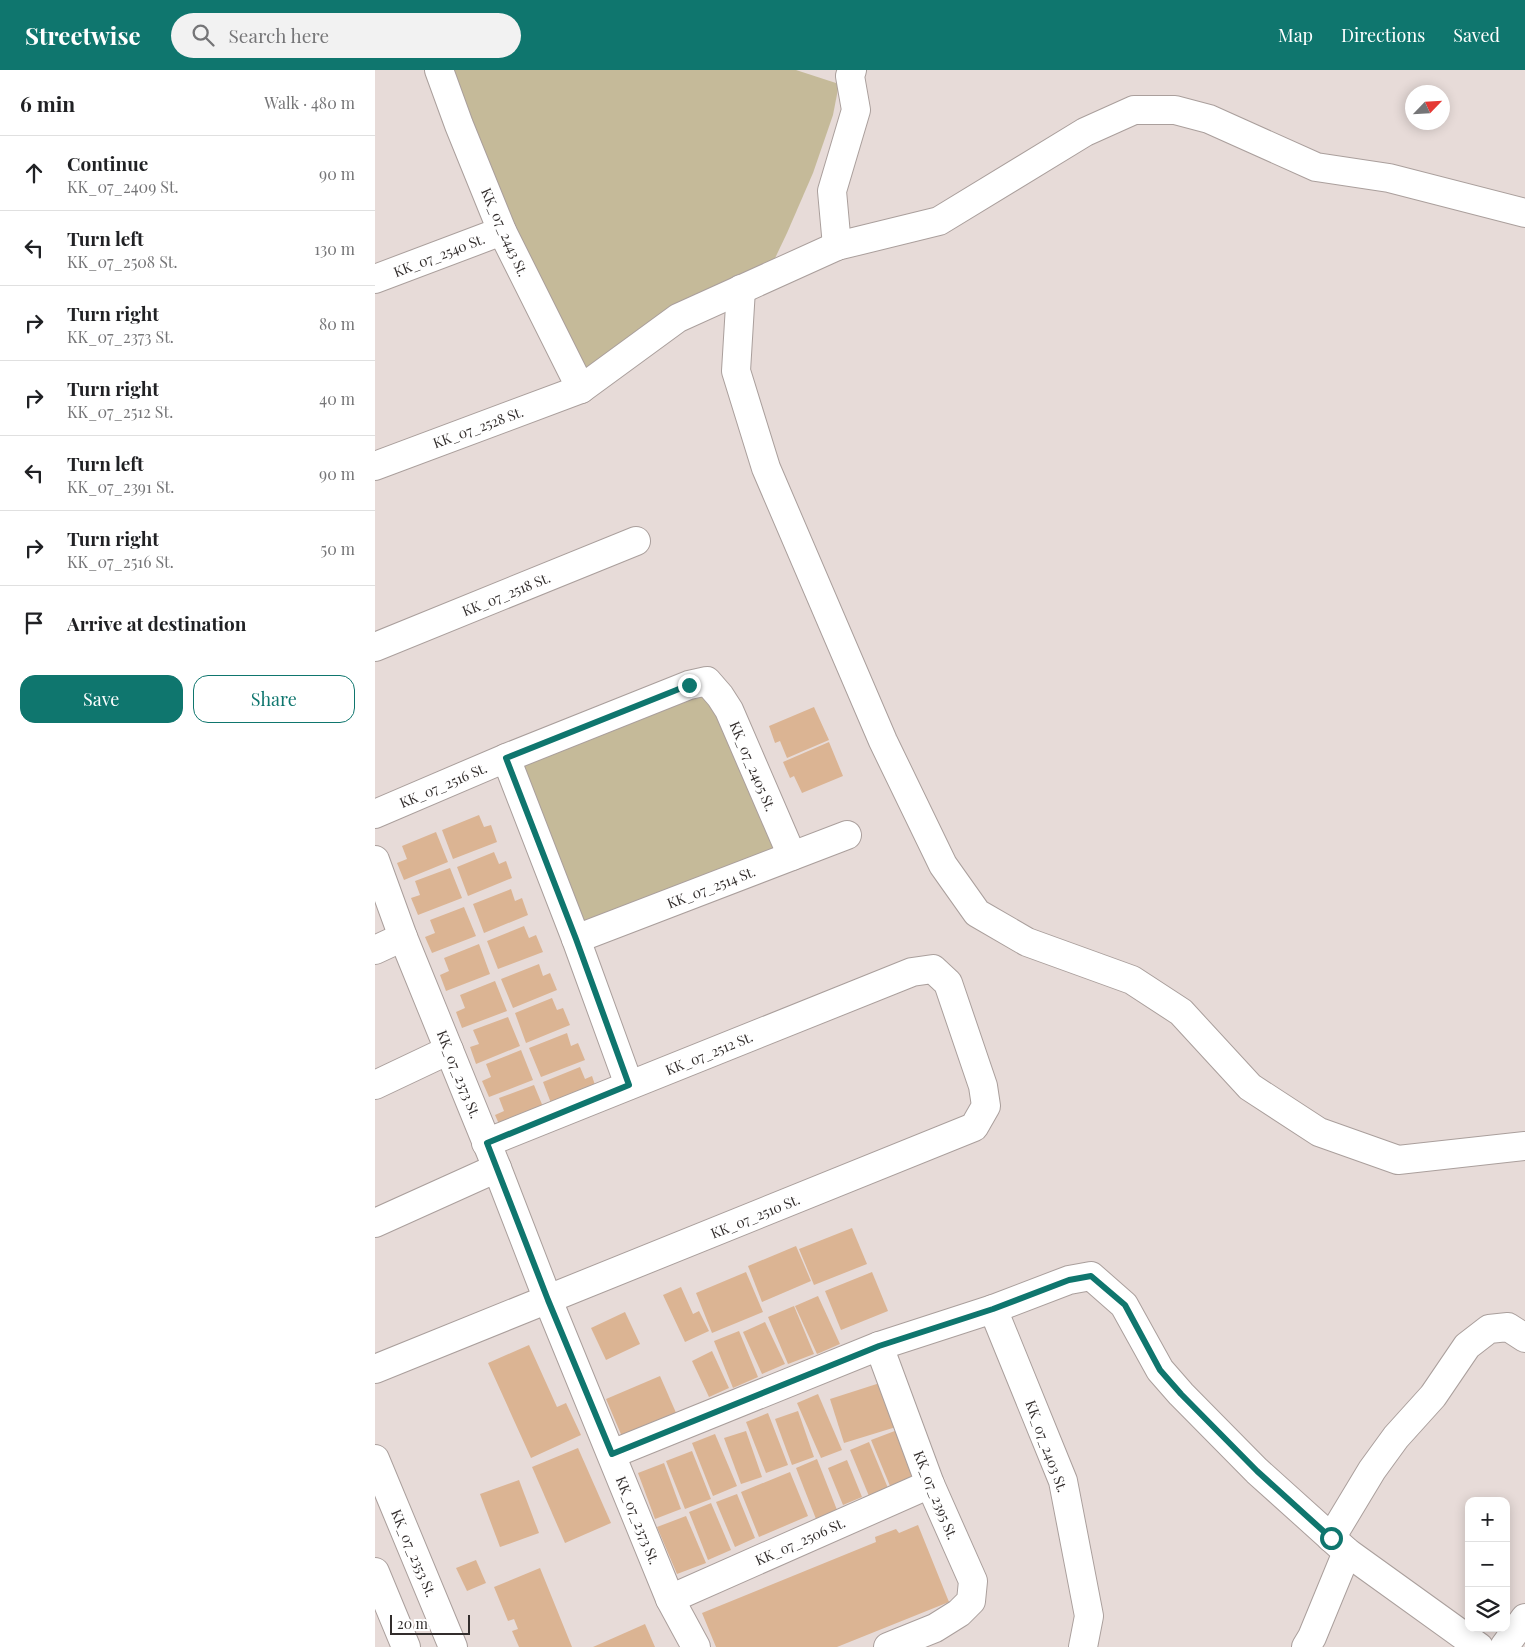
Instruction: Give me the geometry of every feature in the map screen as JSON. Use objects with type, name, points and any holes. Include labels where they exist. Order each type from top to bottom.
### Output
[{"type":"street","name":"KK_07_2443 St.","points":[[439,70],[459,125],[503,231],[581,389]]},
{"type":"street","points":[[837,246],[832,191],[856,110],[845,72]]},
{"type":"street","name":"KK_07_2528 St.","points":[[375,466],[581,389],[678,318],[837,246],[939,221],[1085,132],[1133,110],[1175,110],[1209,119],[1316,167],[1389,178],[1525,212]]},
{"type":"street","name":"KK_07_2540 St.","points":[[375,279],[503,231]]},
{"type":"street","points":[[741,289],[736,371],[766,468],[883,741],[943,865],[977,912],[1027,942],[1132,980],[1181,1012],[1250,1087],[1319,1132],[1399,1160],[1525,1146]]},
{"type":"street","name":"KK_07_2518 St.","points":[[375,647],[636,541]]},
{"type":"street","name":"KK_07_2516 St.","points":[[375,814],[506,758],[689,685],[707,681]]},
{"type":"street","name":"KK_07_2405 St.","points":[[707,681],[729,710],[792,856]]},
{"type":"street","points":[[506,758],[576,939],[629,1085]]},
{"type":"street","name":"KK_07_2514 St.","points":[[576,939],[847,835]]},
{"type":"street","name":"KK_07_2373 St.","points":[[375,860],[403,937],[497,1168],[548,1300],[670,1598],[696,1647]]},
{"type":"street","points":[[375,950],[403,937]]},
{"type":"street","name":"KK_07_2512 St.","points":[[487,1143],[912,972],[933,969]]},
{"type":"street","name":"KK_07_2510 St.","points":[[375,1369],[974,1127],[986,1106],[983,1086],[948,983],[933,969]]},
{"type":"street","points":[[375,1085],[449,1050]]},
{"type":"street","points":[[375,1223],[497,1168]]},
{"type":"street","points":[[612,1454],[879,1346],[993,1309],[1069,1280],[1091,1276],[1125,1305],[1160,1370],[1257,1471],[1339,1545],[1479,1647]]},
{"type":"street","name":"KK_07_2403 St.","points":[[993,1309],[1063,1481],[1089,1616],[1083,1647]]},
{"type":"street","points":[[1306,1647],[1312,1637],[1339,1545],[1372,1470],[1396,1437],[1433,1396],[1467,1346],[1489,1329],[1509,1327],[1525,1338]]},
{"type":"street","name":"KK_07_2395 St.","points":[[879,1346],[929,1484],[973,1581],[971,1600],[959,1613],[935,1628],[888,1647]]},
{"type":"street","name":"KK_07_2353 St.","points":[[375,1459],[453,1647]]},
{"type":"street","name":"KK_07_2506 St.","points":[[670,1598],[929,1484]]},
{"type":"street","points":[[375,1572],[406,1647]]},
{"type":"street","points":[[1504,1647],[1525,1618]]},
{"type":"shaded area","points":[[428,70],[796,70],[839,84],[833,115],[813,173],[768,273],[572,402]]},
{"type":"shaded area","points":[[707,681],[792,856],[576,939],[506,758]]},
{"type":"building","points":[[814,707],[829,740],[787,758],[780,741],[775,743],[769,726]]},
{"type":"building","points":[[829,742],[843,776],[802,793],[794,776],[790,778],[783,762]]},
{"type":"building","points":[[479,815],[484,827],[491,825],[497,842],[453,859],[442,830]]},
{"type":"building","points":[[436,832],[448,862],[404,880],[397,863],[407,859],[402,846]]},
{"type":"building","points":[[494,852],[499,864],[506,861],[512,878],[468,896],[457,867]]},
{"type":"building","points":[[450,868],[462,898],[418,915],[411,898],[420,895],[415,881]]},
{"type":"building","points":[[511,889],[515,901],[522,898],[528,915],[484,933],[473,904]]},
{"type":"building","points":[[464,907],[476,936],[432,953],[425,937],[435,933],[430,920]]},
{"type":"building","points":[[524,926],[529,938],[536,935],[543,952],[498,969],[487,941]]},
{"type":"building","points":[[479,944],[490,974],[446,991],[440,975],[449,971],[444,958]]},
{"type":"building","points":[[539,964],[543,976],[550,973],[557,990],[513,1008],[501,979]]},
{"type":"building","points":[[495,981],[507,1011],[462,1028],[456,1012],[465,1008],[460,995]]},
{"type":"building","points":[[552,998],[557,1010],[563,1008],[570,1025],[526,1043],[515,1013]]},
{"type":"building","points":[[508,1017],[520,1046],[476,1064],[470,1047],[479,1044],[473,1030]]},
{"type":"building","points":[[567,1033],[571,1046],[578,1043],[585,1060],[541,1077],[529,1048]]},
{"type":"building","points":[[521,1050],[533,1080],[489,1097],[482,1081],[491,1077],[486,1064]]},
{"type":"building","points":[[580,1067],[585,1079],[592,1076],[598,1094],[554,1111],[543,1082]]},
{"type":"building","points":[[534,1085],[546,1114],[502,1131],[495,1115],[504,1111],[499,1098]]},
{"type":"building","points":[[852,1228],[867,1264],[814,1285],[799,1249]]},
{"type":"building","points":[[796,1246],[811,1281],[762,1302],[748,1266]]},
{"type":"building","points":[[746,1272],[763,1312],[712,1333],[696,1293]]},
{"type":"building","points":[[872,1272],[888,1311],[841,1330],[825,1291]]},
{"type":"building","points":[[681,1287],[693,1314],[699,1311],[709,1331],[685,1342],[663,1295]]},
{"type":"building","points":[[818,1296],[840,1344],[817,1354],[795,1306]]},
{"type":"building","points":[[794,1306],[814,1354],[788,1364],[768,1317]]},
{"type":"building","points":[[625,1312],[640,1344],[606,1360],[591,1328]]},
{"type":"building","points":[[765,1322],[785,1364],[762,1374],[743,1332]]},
{"type":"building","points":[[739,1331],[758,1377],[733,1388],[714,1341]]},
{"type":"building","points":[[529,1345],[557,1407],[566,1403],[581,1435],[531,1458],[488,1363]]},
{"type":"building","points":[[712,1351],[729,1388],[709,1397],[692,1361]]},
{"type":"building","points":[[660,1376],[677,1415],[623,1439],[606,1399]]},
{"type":"building","points":[[883,1382],[896,1427],[844,1443],[830,1399]]},
{"type":"building","points":[[818,1394],[842,1450],[821,1458],[797,1403]]},
{"type":"building","points":[[798,1411],[814,1457],[792,1465],[775,1419]]},
{"type":"building","points":[[768,1413],[788,1465],[766,1473],[746,1422]]},
{"type":"building","points":[[900,1429],[918,1475],[890,1486],[871,1440]]},
{"type":"building","points":[[746,1431],[762,1477],[741,1484],[724,1438]]},
{"type":"building","points":[[715,1434],[737,1486],[713,1496],[692,1443]]},
{"type":"building","points":[[869,1442],[890,1493],[871,1501],[850,1450]]},
{"type":"building","points":[[578,1448],[611,1523],[565,1543],[532,1467]]},
{"type":"building","points":[[692,1451],[711,1499],[685,1509],[666,1461]]},
{"type":"building","points":[[817,1459],[839,1515],[818,1524],[796,1468]]},
{"type":"building","points":[[847,1460],[862,1497],[843,1505],[828,1468]]},
{"type":"building","points":[[664,1463],[681,1509],[655,1519],[638,1473]]},
{"type":"building","points":[[790,1472],[808,1516],[759,1537],[741,1492]]},
{"type":"building","points":[[519,1480],[539,1533],[500,1547],[480,1494]]},
{"type":"building","points":[[737,1494],[755,1538],[735,1547],[716,1502]]},
{"type":"building","points":[[711,1503],[731,1550],[708,1560],[689,1512]]},
{"type":"building","points":[[686,1516],[706,1563],[677,1574],[657,1527]]},
{"type":"building","points":[[918,1525],[949,1602],[837,1647],[716,1647],[702,1613],[876,1542],[875,1537],[896,1529],[899,1533]]},
{"type":"building","points":[[476,1560],[486,1583],[467,1591],[456,1568]]},
{"type":"building","points":[[540,1568],[572,1647],[519,1647],[512,1631],[518,1629],[514,1619],[508,1621],[494,1587]]},
{"type":"building","points":[[645,1624],[655,1647],[593,1647]]},
{"type":"route","points":[[689,685],[506,758],[576,939],[629,1085],[487,1143],[548,1300],[612,1454],[879,1346],[993,1309],[1069,1280],[1091,1276],[1125,1305],[1160,1370],[1181,1394],[1257,1471],[1331,1538]]}]
